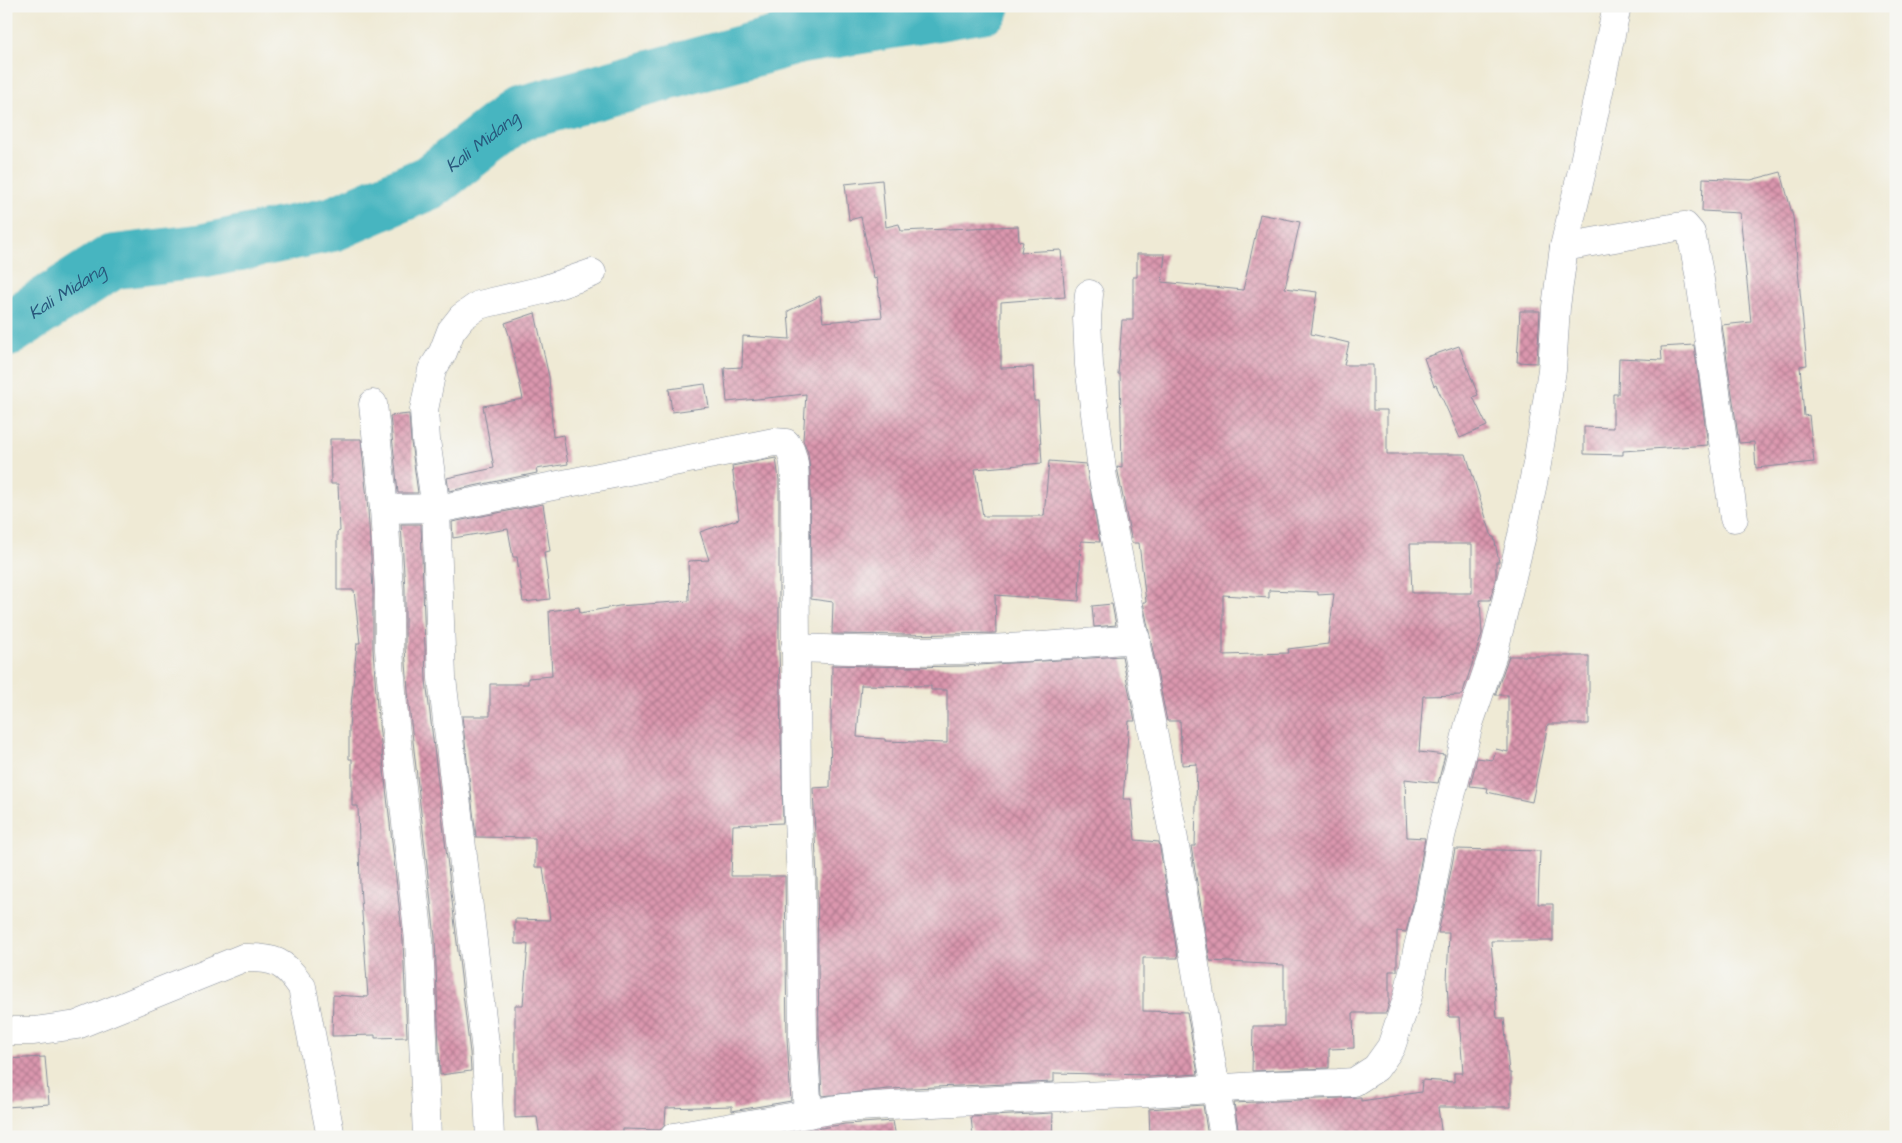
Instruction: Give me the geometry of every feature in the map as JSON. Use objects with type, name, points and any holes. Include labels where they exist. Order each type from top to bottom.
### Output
[{"type":"street","points":[[674,1137],[843,1108],[1354,1082],[1376,1068],[1391,1047],[1408,996],[1430,899],[1443,828],[1470,724],[1494,651],[1522,535],[1537,464],[1552,370],[1556,307],[1564,247],[1617,6]]},
{"type":"street","points":[[1564,247],[1677,226],[1685,226],[1691,233],[1699,273],[1734,518]]},
{"type":"street","points":[[490,1137],[486,1052],[442,678],[436,509],[426,440],[424,410],[432,370],[443,352],[451,331],[462,317],[478,305],[543,290],[592,273]]},
{"type":"street","points":[[1089,294],[1087,318],[1089,365],[1103,478],[1172,828],[1224,1137]]},
{"type":"street","points":[[373,404],[384,509],[389,590],[389,649],[418,940],[428,1137]]},
{"type":"street","points":[[384,509],[436,509],[774,442],[786,443],[792,454],[795,502],[797,798],[801,881],[803,1038],[808,1114]]},
{"type":"street","points":[[795,648],[948,651],[1050,646],[1136,639]]},
{"type":"street","points":[[6,1031],[34,1031],[77,1024],[243,958],[261,958],[281,963],[294,975],[302,986],[331,1137]]},
{"type":"building","points":[[1781,172],[1793,217],[1807,365],[1800,366],[1804,416],[1809,415],[1814,462],[1756,468],[1754,442],[1739,443],[1722,325],[1751,322],[1740,213],[1702,211],[1703,178],[1751,180]]},
{"type":"building","points":[[882,180],[886,227],[899,224],[901,231],[1018,226],[1019,241],[1023,242],[1021,252],[1061,250],[1065,297],[1001,302],[1001,368],[1033,367],[1034,401],[1038,401],[1042,463],[975,469],[983,516],[1044,516],[1049,461],[1086,464],[1100,542],[1081,541],[1079,601],[995,595],[996,633],[832,634],[833,602],[811,599],[810,471],[808,453],[803,440],[806,394],[727,402],[724,368],[742,367],[743,336],[790,339],[788,311],[820,296],[823,322],[882,317],[877,278],[874,279],[861,217],[849,220],[845,184]]},
{"type":"building","points":[[1260,214],[1300,222],[1285,288],[1317,292],[1311,334],[1349,343],[1344,365],[1373,365],[1373,410],[1387,410],[1387,454],[1466,454],[1492,537],[1494,537],[1499,562],[1496,562],[1496,577],[1490,600],[1480,600],[1482,634],[1462,695],[1423,696],[1419,752],[1445,755],[1438,783],[1405,779],[1407,837],[1425,838],[1415,896],[1406,932],[1397,931],[1397,971],[1389,971],[1389,1003],[1386,1013],[1353,1013],[1354,1048],[1329,1049],[1329,1068],[1252,1071],[1253,1026],[1284,1026],[1284,965],[1210,961],[1191,846],[1195,846],[1197,764],[1182,765],[1180,721],[1167,721],[1143,602],[1146,602],[1139,543],[1132,543],[1117,467],[1122,468],[1120,374],[1118,374],[1122,320],[1133,320],[1133,277],[1137,277],[1137,254],[1165,254],[1162,282],[1243,290]],"holes":[[[1410,544],[1472,544],[1472,593],[1412,593]],[[1269,590],[1318,592],[1318,595],[1334,594],[1328,644],[1288,649],[1289,653],[1223,655],[1223,595],[1269,598]]]},
{"type":"building","points":[[1520,311],[1540,311],[1537,363],[1517,362]]},
{"type":"building","points":[[535,313],[549,377],[553,437],[563,435],[568,464],[536,469],[537,473],[449,491],[447,478],[494,468],[483,406],[523,399],[505,323]]},
{"type":"building","points":[[1694,345],[1708,445],[1623,451],[1623,455],[1584,454],[1584,427],[1613,428],[1613,394],[1618,394],[1619,358],[1662,360],[1661,347]]},
{"type":"building","points":[[1459,346],[1478,395],[1473,397],[1487,426],[1460,438],[1436,385],[1434,386],[1424,358]]},
{"type":"building","points":[[705,384],[709,407],[672,412],[669,389]]},
{"type":"building","points":[[409,414],[418,493],[398,493],[390,416]]},
{"type":"building","points":[[330,439],[361,439],[373,590],[373,649],[377,707],[403,941],[407,1037],[375,1038],[375,1035],[332,1036],[333,995],[368,997],[360,885],[358,806],[352,806],[352,759],[349,759],[349,727],[357,643],[360,643],[354,590],[337,590],[337,532],[340,531],[338,484],[331,484]]},
{"type":"building","points":[[776,458],[779,480],[779,648],[783,823],[733,825],[731,876],[785,876],[787,1038],[791,1101],[732,1111],[732,1106],[666,1108],[665,1124],[660,1130],[623,1129],[623,1135],[540,1137],[537,1117],[515,1118],[515,1005],[523,1005],[528,944],[515,944],[515,919],[550,920],[543,867],[535,867],[535,838],[476,837],[462,716],[490,716],[490,684],[528,684],[528,678],[552,676],[549,611],[579,607],[580,613],[619,606],[689,601],[688,561],[709,560],[700,532],[739,519],[732,466]]},
{"type":"building","points":[[543,504],[550,551],[544,552],[550,599],[523,602],[517,557],[513,557],[508,529],[453,538],[452,522]]},
{"type":"building","points":[[401,524],[421,524],[426,680],[470,1053],[471,1071],[440,1075],[435,938],[409,705]]},
{"type":"building","points":[[1112,604],[1116,625],[1094,627],[1092,606]]},
{"type":"building","points":[[1122,656],[1135,721],[1129,721],[1123,799],[1131,799],[1135,840],[1159,842],[1178,958],[1143,958],[1143,1011],[1187,1012],[1198,1074],[1148,1077],[1148,1075],[1054,1073],[1054,1082],[888,1089],[822,1096],[813,788],[830,787],[832,665],[963,666]],"holes":[[[861,685],[931,686],[931,690],[947,690],[947,743],[885,741],[885,739],[857,737]]]},
{"type":"building","points":[[1509,656],[1589,656],[1589,724],[1548,724],[1532,802],[1487,792],[1488,788],[1470,786],[1477,758],[1493,760],[1496,749],[1508,752],[1508,695],[1495,695]]},
{"type":"building","points":[[1455,849],[1540,851],[1538,904],[1553,904],[1553,941],[1491,941],[1497,1018],[1504,1018],[1509,1073],[1511,1073],[1511,1107],[1438,1107],[1442,1137],[1328,1137],[1239,1134],[1234,1103],[1361,1097],[1361,1101],[1421,1092],[1422,1080],[1454,1082],[1454,1073],[1463,1073],[1459,1017],[1449,1017],[1447,982],[1449,933],[1438,933]]},
{"type":"building","points":[[45,1057],[49,1104],[6,1107],[6,1059]]},
{"type":"building","points":[[1203,1105],[1208,1137],[1150,1137],[1149,1109]]},
{"type":"building","points":[[1053,1113],[1052,1137],[973,1137],[971,1117]]},
{"type":"building","points":[[893,1121],[896,1137],[768,1137],[845,1124]]},
{"type":"waterway","name":"Kali Midang","points":[[6,330],[112,262],[203,251],[333,224],[430,182],[518,114],[799,37],[983,6]]}]
